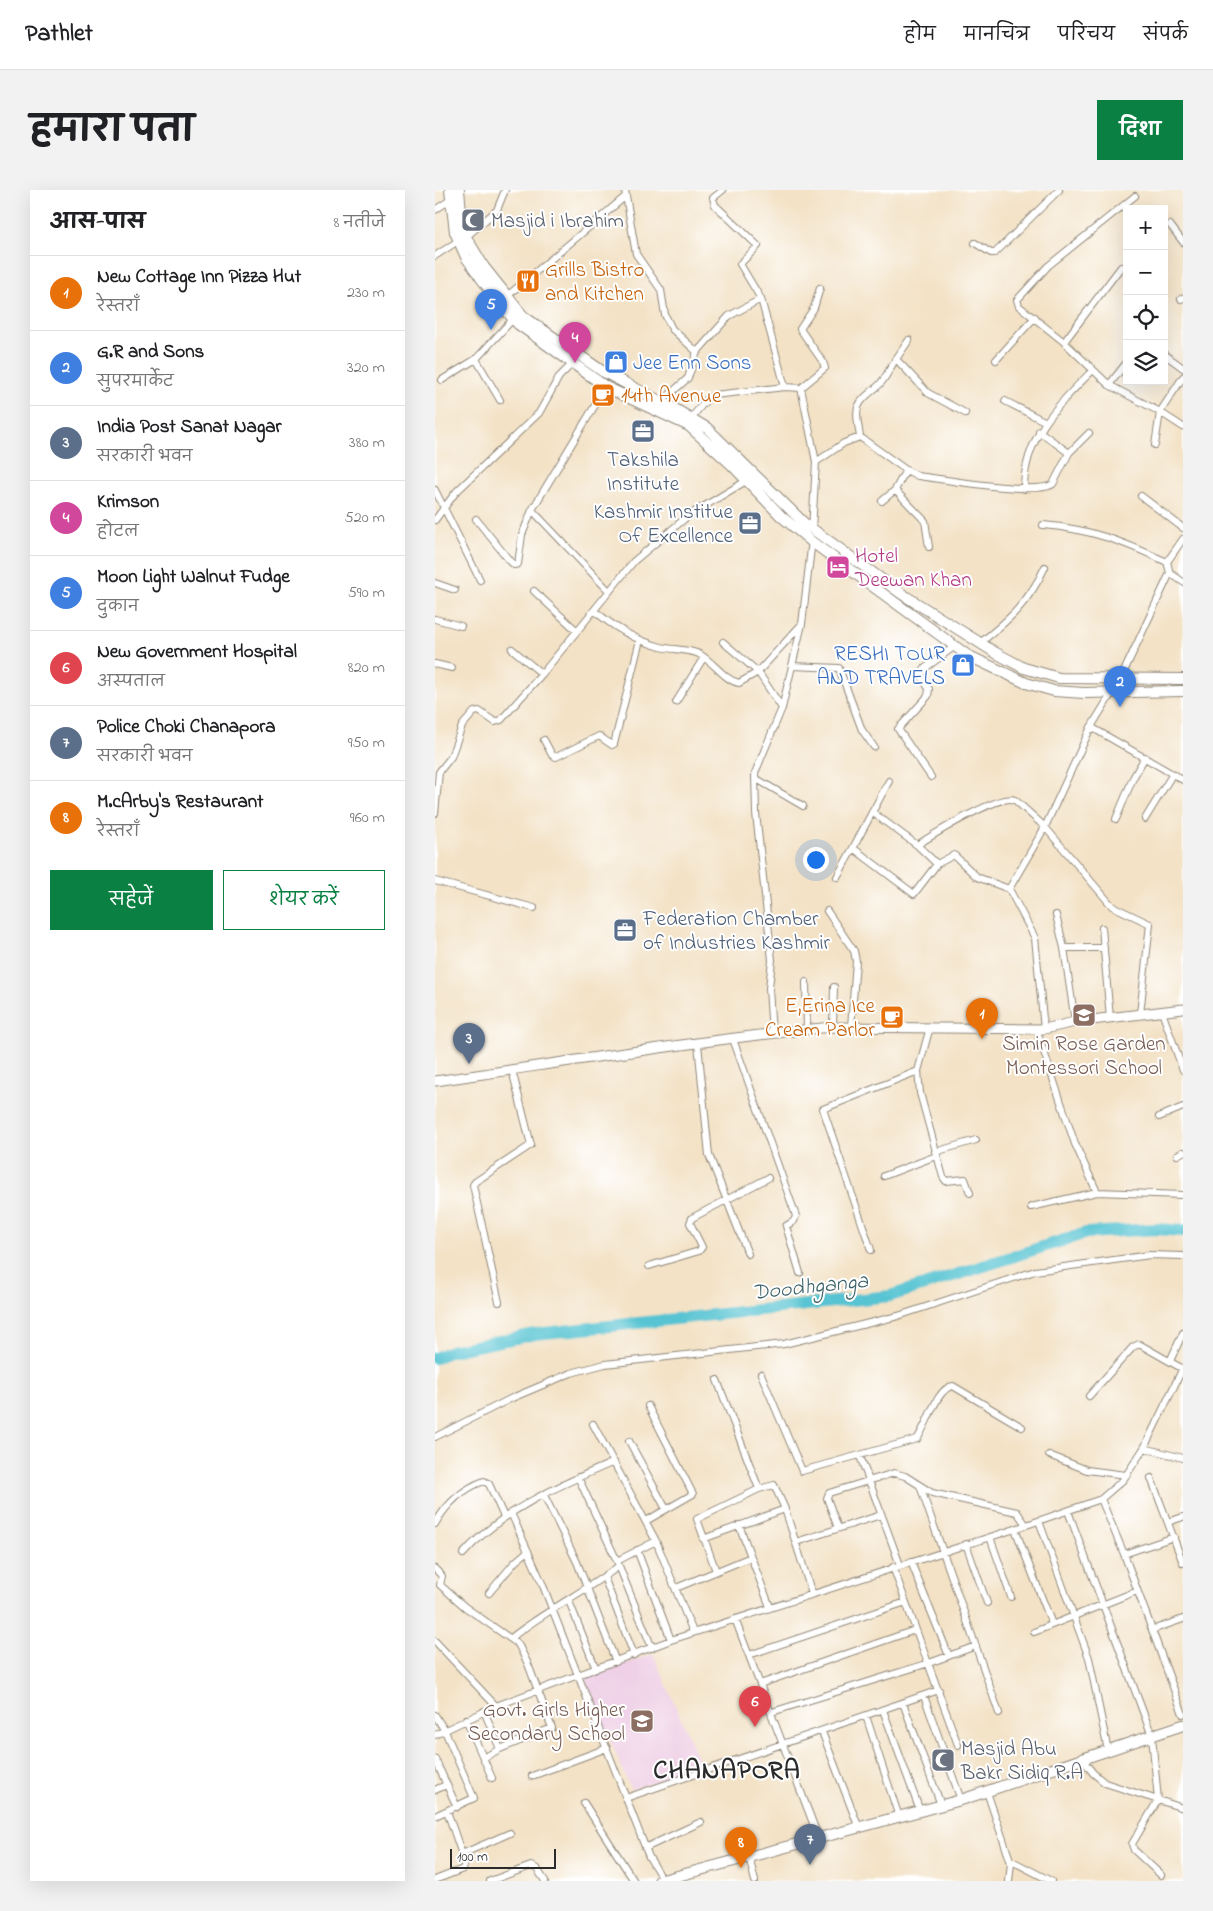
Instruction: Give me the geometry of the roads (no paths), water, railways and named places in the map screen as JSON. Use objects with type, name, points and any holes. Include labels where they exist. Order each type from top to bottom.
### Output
[{"type":"main road","points":[[459,190],[462,239],[523,316],[606,387],[689,426],[781,516],[811,542],[967,655],[1026,683],[1054,691],[1183,691]]},
{"type":"main road","points":[[450,195],[462,239],[478,273],[513,319],[576,360],[661,402],[707,428],[812,529],[902,594],[1024,668],[1059,678],[1120,680],[1183,679]]},
{"type":"main road","points":[[435,1081],[733,1039],[833,1027],[1041,1029],[1075,1022],[1183,1009]]},
{"type":"main road","points":[[661,1880],[961,1800],[1183,1725]]},
{"type":"street","points":[[435,256],[462,239],[497,210],[505,190]]},
{"type":"street","points":[[723,190],[713,198],[715,206],[758,246],[740,264],[761,299],[785,387]]},
{"type":"street","points":[[975,243],[991,253],[995,253],[1059,190]]},
{"type":"street","points":[[625,193],[636,254],[661,290],[665,315],[671,329],[697,352]]},
{"type":"street","points":[[506,296],[625,193]]},
{"type":"street","points":[[435,210],[450,195]]},
{"type":"street","points":[[1135,196],[1048,266],[1017,300],[1019,306],[1064,342],[1109,385],[1160,412],[1183,427]]},
{"type":"street","points":[[1170,225],[1183,242]]},
{"type":"street","points":[[1064,342],[1121,267]]},
{"type":"street","points":[[691,418],[708,398],[785,387],[801,388],[825,368],[823,362],[800,329],[814,308],[820,288]]},
{"type":"street","points":[[661,402],[690,375],[697,352],[729,316],[761,299]]},
{"type":"street","points":[[996,360],[1035,317]]},
{"type":"street","points":[[442,380],[476,359],[513,319]]},
{"type":"street","points":[[909,340],[881,382],[868,392],[859,405],[857,416],[860,437],[906,470],[918,476],[1024,489],[1045,487],[1053,484],[1069,453],[1089,433]]},
{"type":"street","points":[[1168,357],[1183,368]]},
{"type":"street","points":[[476,359],[500,400]]},
{"type":"street","points":[[896,359],[928,393],[965,413]]},
{"type":"street","points":[[435,520],[444,505],[539,413],[559,377],[576,360]]},
{"type":"street","points":[[1109,385],[1123,367]]},
{"type":"street","points":[[1024,489],[1027,459],[1039,431],[1072,390],[1093,370]]},
{"type":"street","points":[[1155,445],[1160,412],[1183,377]]},
{"type":"street","points":[[476,519],[516,565],[519,561],[522,535],[532,510],[606,387]]},
{"type":"street","points":[[772,1034],[769,988],[772,952],[755,778],[758,763],[783,708],[802,624],[811,542],[816,462],[801,388]]},
{"type":"street","points":[[1005,401],[1046,422]]},
{"type":"street","points":[[1039,431],[1069,453]]},
{"type":"street","points":[[816,462],[844,443],[860,437]]},
{"type":"street","points":[[882,501],[895,490],[906,470]]},
{"type":"street","points":[[435,813],[438,776],[451,756],[462,726],[475,710],[495,722],[499,721],[542,674],[634,561],[668,530],[747,481]]},
{"type":"street","points":[[435,490],[479,580]]},
{"type":"street","points":[[895,490],[925,521],[929,547]]},
{"type":"street","points":[[1141,496],[1183,528]]},
{"type":"street","points":[[532,510],[609,591]]},
{"type":"street","points":[[1043,525],[1070,527],[1099,534],[1167,562]]},
{"type":"street","points":[[1167,562],[1183,539]]},
{"type":"street","points":[[1167,562],[1170,572],[1183,582]]},
{"type":"street","points":[[980,643],[1016,614],[1037,586],[1045,567]]},
{"type":"street","points":[[1120,680],[1170,572]]},
{"type":"street","points":[[435,583],[455,590]]},
{"type":"street","points":[[533,591],[577,631]]},
{"type":"street","points":[[594,610],[619,631],[640,640],[667,648],[688,651],[704,657],[735,683],[745,682],[758,672],[802,624]]},
{"type":"street","points":[[435,619],[461,626]]},
{"type":"street","points":[[544,740],[552,755],[556,757],[599,736],[612,745],[615,744],[640,640]]},
{"type":"street","points":[[723,642],[758,672],[783,708]]},
{"type":"street","points":[[931,777],[898,730],[928,696],[929,689],[921,676],[924,669],[955,646]]},
{"type":"street","points":[[512,649],[542,674]]},
{"type":"street","points":[[676,702],[704,657]]},
{"type":"street","points":[[435,664],[452,668]]},
{"type":"street","points":[[792,666],[839,668],[862,730],[874,747]]},
{"type":"street","points":[[1009,889],[1045,827],[1091,727],[1113,691]]},
{"type":"street","points":[[1091,727],[1166,768],[1172,775],[1183,780]]},
{"type":"street","points":[[1116,819],[1133,778],[1145,757]]},
{"type":"street","points":[[1145,819],[1172,775]]},
{"type":"street","points":[[755,778],[803,806]]},
{"type":"street","points":[[837,876],[889,781]]},
{"type":"street","points":[[917,845],[955,822],[1000,801],[1011,798],[1045,827],[1112,906],[1150,924],[1140,1014]]},
{"type":"street","points":[[872,812],[917,845],[937,864]]},
{"type":"street","points":[[853,848],[911,894],[920,889],[937,864],[954,855],[977,877],[1009,889],[1035,938],[1041,1029],[1075,1144],[1097,1192]]},
{"type":"street","points":[[435,881],[534,908]]},
{"type":"street","points":[[827,911],[855,951],[856,961],[851,1027]]},
{"type":"street","points":[[1056,915],[1064,948],[1075,1022]]},
{"type":"street","points":[[1102,928],[1111,1018]]},
{"type":"street","points":[[1064,948],[1104,948]]},
{"type":"street","points":[[806,982],[807,1030]]},
{"type":"street","points":[[833,1027],[834,987]]},
{"type":"street","points":[[1162,1012],[1183,1070]]},
{"type":"street","points":[[930,1027],[918,1071],[920,1093],[936,1154],[945,1179],[946,1181],[965,1179],[970,1193]]},
{"type":"street","points":[[733,1039],[796,1216],[794,1221],[785,1226],[800,1273]]},
{"type":"street","points":[[697,1044],[709,1155],[748,1254]]},
{"type":"street","points":[[499,1302],[473,1186],[475,1182],[531,1145],[512,1070]]},
{"type":"street","points":[[871,1250],[823,1109],[918,1071]]},
{"type":"street","points":[[1159,1117],[1183,1107]]},
{"type":"street","points":[[884,1176],[936,1154],[976,1140]]},
{"type":"street","points":[[649,1266],[699,1251],[701,1247],[690,1220],[768,1178]]},
{"type":"street","points":[[1031,1207],[1097,1192],[1183,1194]]},
{"type":"street","points":[[435,1437],[512,1398],[571,1373],[605,1364],[785,1344],[899,1316],[1035,1272],[1150,1255],[1183,1256]]},
{"type":"street","points":[[1170,1361],[1183,1333]]},
{"type":"street","points":[[435,1735],[466,1719],[538,1689],[616,1662],[693,1632],[1015,1529],[1101,1499],[1113,1491],[1144,1448],[1183,1368],[1145,1346],[1136,1344],[1089,1396]]},
{"type":"street","points":[[761,1374],[802,1470],[860,1456],[917,1439],[941,1392],[949,1386],[953,1386],[1022,1427]]},
{"type":"street","points":[[717,1380],[759,1490]]},
{"type":"street","points":[[646,1521],[691,1496],[692,1489],[648,1406]]},
{"type":"street","points":[[593,1424],[656,1541],[693,1632]]},
{"type":"street","points":[[629,1441],[666,1509]]},
{"type":"street","points":[[1144,1448],[1183,1458]]},
{"type":"street","points":[[1049,1455],[1087,1470],[1126,1475]]},
{"type":"street","points":[[860,1456],[881,1515],[915,1630],[929,1663],[958,1745]]},
{"type":"street","points":[[463,1554],[487,1530],[508,1515],[578,1477],[614,1462]]},
{"type":"street","points":[[838,1528],[827,1496],[894,1473],[900,1474],[920,1486],[945,1496],[1017,1512],[1026,1525]]},
{"type":"street","points":[[578,1477],[618,1563],[652,1648]]},
{"type":"street","points":[[1151,1478],[1183,1563]]},
{"type":"street","points":[[435,1524],[448,1503],[460,1493],[484,1481],[489,1484],[529,1551],[645,1848],[661,1880]]},
{"type":"street","points":[[716,1571],[697,1524],[697,1519],[700,1515],[771,1485],[776,1487],[785,1509],[812,1594]]},
{"type":"street","points":[[920,1486],[941,1552],[999,1713]]},
{"type":"street","points":[[544,1495],[587,1590],[616,1662]]},
{"type":"street","points":[[1101,1499],[1124,1554],[1183,1714]]},
{"type":"street","points":[[703,1539],[785,1509]]},
{"type":"street","points":[[1068,1511],[1152,1736],[1158,1800],[1132,1844],[1134,1850],[1161,1875]]},
{"type":"street","points":[[796,1542],[881,1515]]},
{"type":"street","points":[[1168,1522],[1183,1517]]},
{"type":"street","points":[[1039,1520],[1093,1671],[1108,1751]]},
{"type":"street","points":[[739,1525],[770,1607]]},
{"type":"street","points":[[1015,1529],[1051,1624]]},
{"type":"street","points":[[990,1537],[1011,1597]]},
{"type":"street","points":[[1124,1554],[1174,1537]]},
{"type":"street","points":[[511,1638],[552,1609],[587,1590],[618,1563],[637,1550],[656,1541]]},
{"type":"street","points":[[966,1544],[987,1603]]},
{"type":"street","points":[[637,1550],[671,1640]]},
{"type":"street","points":[[489,1593],[515,1562],[529,1551]]},
{"type":"street","points":[[676,1588],[751,1557]]},
{"type":"street","points":[[911,1562],[949,1656]]},
{"type":"street","points":[[435,1569],[441,1576],[440,1585],[477,1616],[511,1638],[524,1653],[552,1728],[483,1758]]},
{"type":"street","points":[[604,1577],[635,1655]]},
{"type":"street","points":[[1034,1632],[1137,1591]]},
{"type":"street","points":[[569,1601],[596,1669]]},
{"type":"street","points":[[749,1655],[906,1602]]},
{"type":"street","points":[[735,1619],[819,1839]]},
{"type":"street","points":[[1152,1630],[1183,1619]]},
{"type":"street","points":[[760,1684],[915,1630]]},
{"type":"street","points":[[435,1641],[497,1706]]},
{"type":"street","points":[[772,1712],[929,1663],[976,1646]]},
{"type":"street","points":[[626,1798],[822,1732],[939,1690]]},
{"type":"street","points":[[924,1696],[961,1800]]},
{"type":"street","points":[[903,1703],[941,1805]]},
{"type":"street","points":[[883,1710],[920,1811]]},
{"type":"street","points":[[484,1711],[500,1749]]},
{"type":"street","points":[[435,1715],[445,1730],[474,1796],[472,1801],[435,1816]]},
{"type":"street","points":[[866,1716],[899,1817]]},
{"type":"street","points":[[466,1719],[492,1778]]},
{"type":"street","points":[[822,1732],[859,1828]]},
{"type":"street","points":[[532,1776],[607,1748]]},
{"type":"street","points":[[1083,1760],[1093,1773],[1105,1783],[1183,1808]]},
{"type":"street","points":[[436,1763],[457,1807]]},
{"type":"street","points":[[435,1790],[446,1785]]},
{"type":"street","points":[[987,1792],[1010,1860],[1009,1881]]},
{"type":"street","points":[[584,1802],[634,1881]]},
{"type":"street","points":[[435,1880],[463,1869],[465,1863],[447,1811]]},
{"type":"street","points":[[645,1848],[701,1822]]},
{"type":"street","points":[[462,1854],[510,1833]]},
{"type":"street","points":[[749,1857],[755,1881]]},
{"type":"street","points":[[1010,1860],[1051,1881]]},
{"type":"street","points":[[490,1881],[531,1866],[537,1870],[545,1881]]},
{"type":"waterway","name":"Doodhganga","points":[[435,1358],[451,1351],[535,1334],[890,1296],[1086,1233],[1157,1229],[1183,1231]]},
{"type":"place","name":"Masjid i Ibrahim","points":[[473,220]]},
{"type":"place","name":"Grills Bistro and Kitchen","points":[[528,281]]},
{"type":"place","name":"Moon Light Walnut Fudge","points":[[491,330]]},
{"type":"place","name":"Jee Enn Sons","points":[[616,362]]},
{"type":"place","name":"Krimson","points":[[575,363]]},
{"type":"place","name":"14th Avenue","points":[[603,395]]},
{"type":"place","name":"Takshila Institute","points":[[643,431]]},
{"type":"place","name":"Kashmir Institue Of Excellence","points":[[750,523]]},
{"type":"place","name":"Hotel Deewan Khan","points":[[838,567]]},
{"type":"place","name":"RESHI TOUR AND TRAVELS","points":[[963,665]]},
{"type":"place","name":"G.R and Sons","points":[[1120,707]]},
{"type":"place","name":"Federation Chamber of Industries Kashmir","points":[[625,930]]},
{"type":"place","name":"Simin Rose Garden Montessori School","points":[[1084,1015]]},
{"type":"place","name":"E,Erina Ice Cream Parlor","points":[[892,1017]]},
{"type":"place","name":"New Cottage Inn Pizza Hut","points":[[982,1039]]},
{"type":"place","name":"India Post Sanat Nagar","points":[[469,1064]]},
{"type":"place","name":"Govt. Girls Higher Secondary School","points":[[642,1721]]},
{"type":"place","name":"New Government Hospital","points":[[755,1727]]},
{"type":"place","name":"Masjid Abu Bakr Sidiq R.A","points":[[943,1760]]},
{"type":"place","name":"Police Choki Chanapora","points":[[810,1865]]},
{"type":"place","name":"M.cArby's Restaurant","points":[[741,1868]]},
{"type":"district","name":"CHANAPORA","points":[[727,1769]]}]
